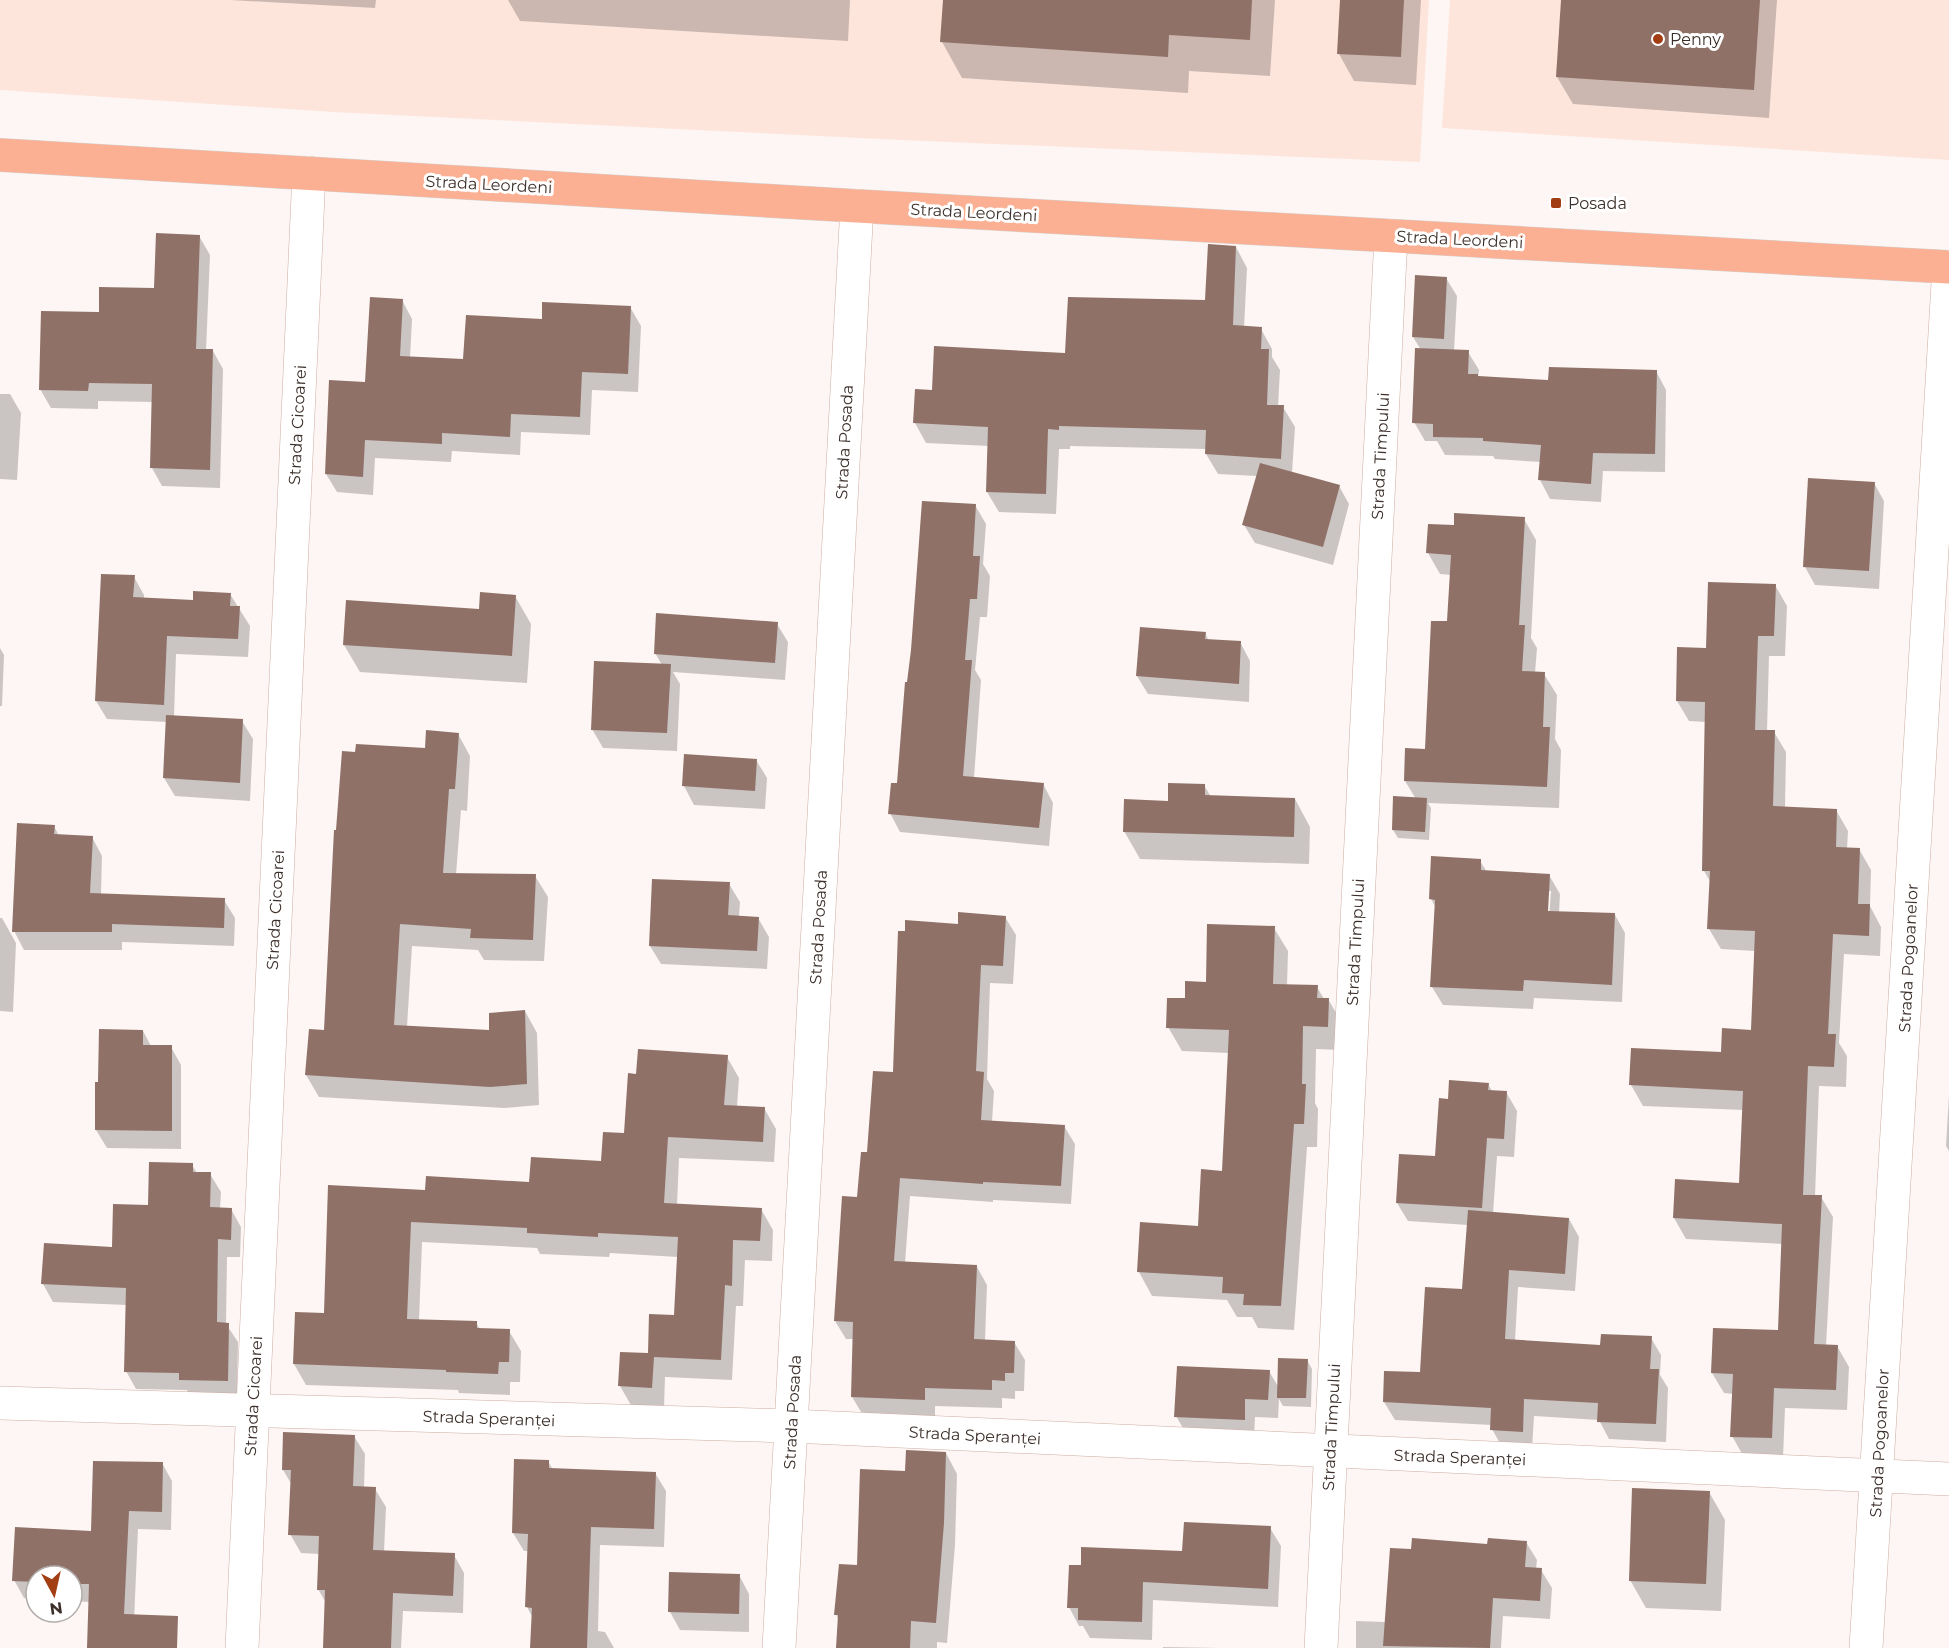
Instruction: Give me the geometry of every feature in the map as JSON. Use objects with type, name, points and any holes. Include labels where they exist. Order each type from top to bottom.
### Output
[{"type":"main road","name":"Strada Leordeni","points":[[0,155],[1949,267]]},
{"type":"street","name":"Strada Cicoarei","points":[[242,1648],[309,173]]},
{"type":"street","name":"Strada Posada","points":[[779,1648],[857,206]]},
{"type":"street","name":"Strada Timpului","points":[[1321,1648],[1391,236]]},
{"type":"street","name":"Strada Pogoanelor","points":[[1866,1648],[1949,267]]},
{"type":"street","name":"Strada Speranței","points":[[0,1403],[791,1426],[1949,1479]]},
{"type":"shaded area","points":[[0,0],[1429,0],[1420,162],[901,140],[333,112],[0,90]]},
{"type":"shaded area","name":"Penny","points":[[1450,0],[1949,0],[1949,160],[1442,128]]},
{"type":"building","points":[[943,0],[1252,0],[1250,40],[1169,35],[1168,57],[940,42]]},
{"type":"building","points":[[1340,0],[1404,0],[1401,57],[1337,54]]},
{"type":"building","name":"Penny","points":[[1561,0],[1760,0],[1754,90],[1556,77]]},
{"type":"building","points":[[156,233],[200,235],[196,349],[213,349],[210,470],[150,468],[152,384],[89,383],[88,391],[39,390],[41,311],[99,312],[99,287],[154,288]]},
{"type":"building","points":[[1208,244],[1236,246],[1233,325],[1262,327],[1261,349],[1269,349],[1267,405],[1284,405],[1281,459],[1205,454],[1206,430],[1059,426],[1059,430],[1048,429],[1046,494],[986,492],[988,427],[913,423],[915,389],[932,390],[934,346],[1065,353],[1068,297],[1205,300]]},
{"type":"building","points":[[1415,275],[1447,277],[1444,339],[1412,337]]},
{"type":"building","points":[[370,297],[403,299],[400,356],[463,359],[466,315],[542,319],[542,302],[631,306],[628,374],[582,372],[580,417],[511,414],[510,437],[442,433],[442,444],[365,440],[363,477],[325,474],[329,380],[365,382]]},
{"type":"building","points":[[1415,348],[1469,350],[1468,374],[1478,374],[1478,376],[1548,380],[1549,367],[1657,370],[1655,454],[1593,453],[1591,484],[1538,480],[1541,445],[1483,441],[1483,438],[1433,437],[1433,424],[1412,423]]},
{"type":"building","points":[[1260,463],[1340,485],[1323,547],[1242,525]]},
{"type":"building","points":[[1808,478],[1875,482],[1869,571],[1803,567]]},
{"type":"building","points":[[922,501],[976,504],[973,556],[980,556],[977,599],[970,599],[965,660],[972,660],[963,776],[1044,783],[1039,828],[888,814],[891,783],[897,783],[905,682],[907,682],[911,650]]},
{"type":"building","points":[[1454,513],[1525,517],[1519,625],[1525,625],[1522,671],[1545,672],[1543,727],[1550,727],[1547,787],[1404,781],[1405,748],[1425,749],[1431,621],[1447,621],[1451,555],[1426,553],[1428,524],[1454,525]]},
{"type":"building","points":[[101,574],[135,575],[133,597],[193,600],[193,591],[231,593],[230,606],[240,606],[238,639],[167,636],[164,705],[95,701]]},
{"type":"building","points":[[1708,582],[1776,584],[1774,636],[1758,636],[1755,730],[1775,730],[1773,806],[1837,809],[1836,847],[1860,848],[1858,904],[1870,904],[1869,936],[1833,934],[1828,1034],[1836,1034],[1834,1067],[1808,1066],[1803,1195],[1822,1195],[1814,1344],[1838,1345],[1836,1390],[1774,1388],[1772,1438],[1730,1437],[1733,1374],[1711,1373],[1713,1328],[1778,1330],[1782,1224],[1673,1218],[1675,1179],[1739,1183],[1743,1091],[1629,1085],[1631,1048],[1721,1052],[1722,1028],[1751,1030],[1755,931],[1707,929],[1710,871],[1702,871],[1705,702],[1676,701],[1677,647],[1706,648]]},
{"type":"building","points":[[480,592],[516,595],[512,656],[343,645],[346,600],[479,609]]},
{"type":"building","points":[[656,613],[778,622],[775,663],[654,654]]},
{"type":"building","points":[[1140,627],[1206,632],[1205,639],[1241,641],[1239,684],[1136,676]]},
{"type":"building","points":[[594,661],[671,664],[667,733],[591,730]]},
{"type":"building","points":[[166,715],[243,719],[240,783],[163,778]]},
{"type":"building","points":[[426,730],[459,733],[455,789],[449,789],[443,873],[536,874],[533,940],[470,938],[471,929],[400,924],[394,1025],[489,1030],[489,1013],[525,1010],[527,1084],[490,1087],[305,1075],[309,1029],[324,1030],[334,830],[336,830],[342,751],[355,752],[356,744],[425,748]]},
{"type":"building","points":[[684,754],[757,759],[755,791],[682,786]]},
{"type":"building","points":[[1168,783],[1205,784],[1205,795],[1295,798],[1294,837],[1123,832],[1124,799],[1168,801]]},
{"type":"building","points":[[1393,796],[1427,798],[1425,832],[1392,830]]},
{"type":"building","points":[[17,823],[55,825],[54,834],[93,836],[90,893],[225,898],[224,928],[112,924],[112,932],[12,932]]},
{"type":"building","points":[[1431,856],[1481,859],[1481,870],[1550,874],[1548,911],[1615,913],[1612,985],[1524,980],[1523,991],[1430,987],[1435,900],[1429,899]]},
{"type":"building","points":[[652,879],[730,882],[728,915],[759,917],[757,951],[649,946]]},
{"type":"building","points":[[958,912],[1006,916],[1003,966],[981,965],[976,1071],[984,1072],[981,1120],[1065,1125],[1061,1186],[983,1182],[983,1184],[900,1178],[894,1261],[977,1265],[974,1339],[1015,1341],[1014,1373],[1005,1373],[1005,1381],[992,1380],[992,1390],[925,1388],[925,1400],[851,1397],[853,1322],[834,1321],[842,1196],[857,1197],[861,1152],[867,1152],[873,1071],[893,1072],[898,931],[905,931],[905,920],[958,924]]},
{"type":"building","points":[[1207,924],[1275,926],[1273,984],[1318,985],[1317,998],[1329,998],[1328,1027],[1303,1026],[1302,1084],[1306,1084],[1304,1124],[1294,1124],[1281,1306],[1243,1305],[1244,1294],[1222,1293],[1223,1277],[1137,1272],[1140,1222],[1198,1226],[1201,1169],[1222,1171],[1229,1030],[1166,1028],[1167,998],[1185,998],[1185,981],[1206,982]]},
{"type":"building","points":[[99,1029],[143,1030],[143,1045],[172,1045],[172,1131],[95,1130],[95,1082],[98,1082]]},
{"type":"building","points":[[638,1049],[728,1055],[724,1105],[765,1107],[763,1142],[668,1137],[664,1203],[762,1208],[760,1241],[733,1240],[732,1286],[725,1285],[721,1360],[654,1357],[652,1388],[618,1386],[620,1352],[648,1353],[649,1314],[674,1315],[678,1237],[598,1233],[598,1237],[527,1233],[527,1228],[411,1222],[407,1319],[477,1321],[477,1328],[510,1329],[509,1362],[499,1362],[498,1374],[293,1364],[295,1312],[324,1313],[328,1185],[425,1190],[426,1176],[529,1182],[531,1157],[601,1161],[603,1132],[624,1133],[628,1073],[636,1074]]},
{"type":"building","points":[[1449,1080],[1489,1083],[1488,1090],[1507,1091],[1504,1139],[1487,1138],[1482,1208],[1396,1203],[1399,1154],[1435,1156],[1439,1098],[1448,1099]]},
{"type":"building","points":[[149,1162],[193,1163],[193,1172],[211,1172],[210,1207],[232,1208],[231,1240],[218,1239],[217,1322],[229,1323],[228,1381],[179,1380],[179,1373],[124,1372],[126,1288],[41,1284],[44,1243],[112,1247],[113,1204],[148,1205]]},
{"type":"building","points":[[1468,1210],[1569,1218],[1565,1274],[1509,1270],[1505,1339],[1600,1345],[1601,1334],[1652,1336],[1650,1369],[1659,1369],[1656,1424],[1597,1422],[1598,1403],[1524,1399],[1523,1432],[1490,1430],[1491,1408],[1383,1402],[1384,1371],[1420,1372],[1425,1287],[1462,1289]]},
{"type":"building","points":[[1278,1358],[1308,1359],[1306,1398],[1277,1398]]},
{"type":"building","points":[[1177,1366],[1270,1370],[1268,1400],[1245,1399],[1245,1420],[1174,1417]]},
{"type":"building","points":[[283,1432],[355,1435],[353,1486],[376,1487],[373,1550],[455,1553],[453,1596],[393,1593],[391,1648],[323,1648],[325,1590],[317,1590],[319,1536],[288,1535],[291,1470],[282,1470]]},
{"type":"building","points":[[906,1450],[946,1452],[944,1523],[936,1623],[911,1621],[910,1648],[836,1648],[838,1615],[834,1615],[839,1564],[857,1565],[860,1469],[905,1471]]},
{"type":"building","points":[[514,1459],[549,1460],[549,1468],[656,1472],[654,1529],[591,1527],[587,1648],[530,1648],[532,1608],[525,1607],[528,1534],[512,1533]]},
{"type":"building","points":[[93,1461],[163,1462],[162,1512],[129,1511],[124,1614],[178,1616],[177,1648],[87,1648],[89,1584],[84,1584],[84,1564],[24,1564],[24,1582],[12,1581],[15,1527],[91,1531]]},
{"type":"building","points":[[1632,1488],[1710,1491],[1706,1584],[1629,1581]]},
{"type":"building","points":[[1184,1522],[1271,1526],[1268,1589],[1143,1582],[1142,1622],[1078,1620],[1078,1608],[1067,1608],[1069,1565],[1081,1565],[1081,1547],[1182,1551]]},
{"type":"building","points":[[1412,1538],[1487,1544],[1488,1538],[1527,1541],[1525,1567],[1542,1568],[1540,1601],[1493,1598],[1490,1648],[1383,1646],[1390,1548],[1411,1549]]},
{"type":"building","points":[[669,1572],[740,1574],[739,1614],[668,1612]]},
{"type":"place","name":"Penny","points":[[1658,39]]},
{"type":"place","name":"Posada","points":[[1556,203]]}]
